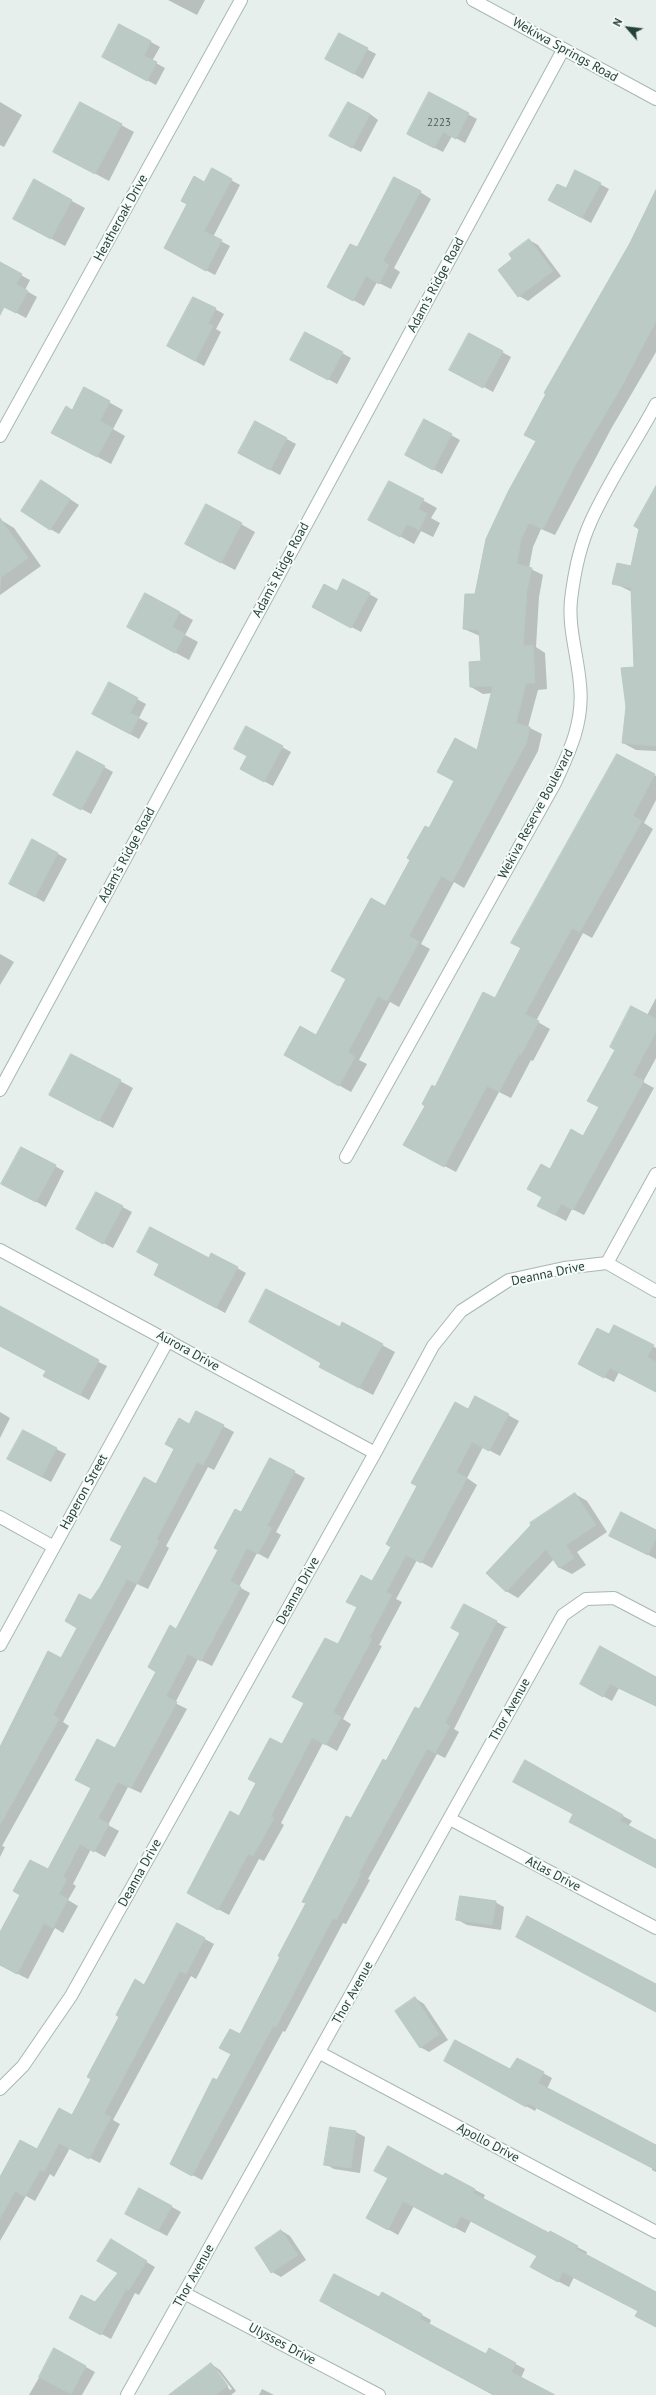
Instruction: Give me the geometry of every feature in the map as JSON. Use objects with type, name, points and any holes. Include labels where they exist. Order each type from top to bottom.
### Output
[{"type":"street","name":"Heatheroak Drive","points":[[0,436],[241,0]]},
{"type":"street","name":"Wekiwa Springs Road","points":[[473,0],[656,99]]},
{"type":"street","name":"Adam's Ridge Road","points":[[0,1090],[563,50]]},
{"type":"street","name":"Wekiva Reserve Boulevard","points":[[346,1157],[555,783],[572,746],[580,718],[581,686],[574,646],[571,602],[577,563],[591,521],[656,404]]},
{"type":"street","points":[[656,1174],[607,1263],[656,1291]]},
{"type":"street","name":"Aurora Drive","points":[[0,1250],[375,1453]]},
{"type":"street","name":"Deanna Drive","points":[[0,2089],[23,2066],[71,1996],[375,1453],[433,1346],[461,1311],[509,1280],[564,1268],[607,1263]]},
{"type":"street","name":"Haperon Street","points":[[0,1645],[168,1340]]},
{"type":"street","points":[[0,1517],[54,1547]]},
{"type":"street","name":"Thor Avenue","points":[[127,2395],[320,2053],[563,1615],[586,1599],[614,1598],[656,1620]]},
{"type":"street","name":"Atlas Drive","points":[[450,1819],[656,1928]]},
{"type":"street","name":"Apollo Drive","points":[[320,2053],[656,2232]]},
{"type":"street","name":"Ulysses Drive","points":[[184,2293],[379,2395]]},
{"type":"building","points":[[119,24],[151,41],[144,56],[157,62],[147,81],[102,57]]},
{"type":"building","points":[[339,33],[368,48],[354,74],[325,59]]},
{"type":"building","points":[[429,92],[469,113],[456,139],[443,132],[434,148],[407,134]]},
{"type":"building","points":[[80,102],[122,124],[95,174],[53,152]]},
{"type":"building","points":[[348,102],[370,114],[352,148],[329,136]]},
{"type":"building","points":[[212,168],[232,179],[204,231],[222,240],[206,271],[164,248],[187,204],[181,201],[194,176],[204,182]]},
{"type":"building","points":[[575,170],[601,183],[582,218],[548,200],[557,184],[566,188]]},
{"type":"building","points":[[394,177],[421,191],[383,261],[389,265],[379,284],[366,276],[353,301],[327,287],[350,244],[357,247]]},
{"type":"building","points":[[34,179],[72,200],[51,239],[13,219]]},
{"type":"building","points":[[656,190],[656,321],[623,384],[577,462],[543,529],[529,523],[521,539],[517,564],[532,568],[527,590],[523,646],[533,645],[535,683],[526,683],[516,723],[530,727],[526,744],[452,882],[441,876],[409,936],[419,942],[387,1001],[378,996],[348,1052],[355,1057],[339,1086],[284,1055],[300,1026],[316,1035],[346,979],[331,971],[349,938],[371,898],[385,906],[410,860],[407,858],[425,826],[429,828],[454,781],[437,772],[455,738],[477,750],[493,686],[470,687],[469,662],[481,661],[479,630],[463,629],[465,594],[475,594],[486,539],[508,492],[536,441],[524,435],[546,394],[544,393],[630,243]]},
{"type":"building","points":[[529,239],[553,271],[518,297],[498,270],[512,259],[509,254]]},
{"type":"building","points":[[0,262],[22,274],[16,284],[28,291],[16,313],[4,307],[0,315]]},
{"type":"building","points":[[193,297],[216,308],[208,324],[213,326],[195,361],[167,346]]},
{"type":"building","points":[[305,332],[343,352],[328,380],[290,360]]},
{"type":"building","points":[[469,333],[503,351],[483,388],[449,370]]},
{"type":"building","points":[[84,387],[110,401],[100,421],[113,428],[97,457],[51,433],[66,406],[72,410]]},
{"type":"building","points":[[424,419],[452,434],[433,470],[405,455]]},
{"type":"building","points":[[255,421],[287,438],[270,470],[238,453]]},
{"type":"building","points":[[41,480],[70,499],[50,530],[21,511]]},
{"type":"building","points":[[389,481],[424,499],[418,509],[427,514],[419,530],[407,524],[400,537],[368,520]]},
{"type":"building","points":[[656,486],[656,746],[622,743],[626,707],[621,668],[634,667],[631,588],[612,584],[617,563],[631,566],[639,529],[634,526]]},
{"type":"building","points":[[206,504],[242,523],[221,563],[185,544]]},
{"type":"building","points":[[0,518],[28,558],[0,578]]},
{"type":"building","points":[[343,579],[370,593],[351,628],[312,607],[324,584],[337,591]]},
{"type":"building","points":[[145,593],[180,612],[172,627],[185,634],[175,653],[127,627]]},
{"type":"building","points":[[109,682],[138,698],[130,713],[139,717],[130,734],[92,714]]},
{"type":"building","points":[[246,726],[283,746],[264,782],[240,769],[247,756],[234,749]]},
{"type":"building","points":[[77,751],[105,766],[81,810],[53,795]]},
{"type":"building","points":[[617,754],[655,774],[633,816],[642,821],[580,932],[572,928],[525,1014],[539,1021],[521,1055],[519,1054],[499,1092],[487,1086],[444,1167],[403,1145],[425,1106],[422,1104],[432,1085],[435,1087],[483,992],[495,998],[521,948],[511,943]]},
{"type":"building","points":[[32,839],[58,853],[35,897],[9,884]]},
{"type":"building","points":[[631,1006],[656,1019],[656,1032],[633,1075],[644,1081],[573,1210],[561,1204],[555,1215],[537,1206],[542,1197],[527,1189],[541,1164],[550,1169],[571,1129],[583,1136],[599,1107],[587,1101],[615,1050],[610,1047]]},
{"type":"building","points":[[71,1054],[121,1080],[99,1121],[49,1095]]},
{"type":"building","points":[[21,1147],[56,1165],[36,1202],[1,1184]]},
{"type":"building","points":[[96,1192],[123,1206],[103,1244],[76,1229]]},
{"type":"building","points":[[150,1227],[209,1258],[211,1253],[238,1267],[216,1308],[154,1275],[159,1264],[137,1252]]},
{"type":"building","points":[[266,1289],[340,1327],[342,1322],[383,1344],[359,1388],[319,1367],[321,1363],[249,1322]]},
{"type":"building","points":[[0,1306],[99,1360],[80,1395],[43,1376],[46,1371],[0,1346]]},
{"type":"building","points":[[614,1325],[654,1345],[647,1357],[656,1362],[656,1392],[610,1368],[604,1378],[578,1364],[597,1328],[609,1334]]},
{"type":"building","points":[[475,1396],[509,1414],[489,1451],[472,1442],[456,1472],[467,1478],[421,1563],[406,1555],[386,1592],[392,1595],[369,1638],[372,1639],[333,1712],[341,1717],[326,1745],[312,1738],[271,1816],[274,1818],[253,1856],[248,1854],[218,1910],[187,1893],[230,1811],[239,1816],[256,1783],[248,1779],[270,1738],[282,1744],[304,1703],[292,1697],[325,1638],[338,1644],[357,1607],[346,1602],[361,1575],[372,1581],[391,1547],[386,1544],[417,1486],[411,1483],[455,1402],[468,1409]]},
{"type":"building","points":[[196,1411],[224,1425],[203,1465],[197,1462],[156,1540],[159,1541],[137,1584],[127,1579],[53,1715],[59,1719],[0,1825],[0,1747],[48,1651],[61,1658],[77,1628],[65,1621],[79,1594],[91,1600],[100,1587],[122,1546],[110,1540],[144,1477],[156,1484],[174,1449],[165,1444],[179,1418],[189,1424]]},
{"type":"building","points":[[23,1430],[57,1448],[42,1477],[7,1459]]},
{"type":"building","points":[[270,1458],[295,1471],[267,1526],[272,1528],[258,1554],[247,1548],[230,1581],[241,1587],[201,1661],[188,1654],[166,1696],[177,1702],[152,1749],[131,1788],[118,1782],[98,1818],[109,1824],[94,1852],[80,1844],[63,1877],[67,1879],[59,1894],[68,1899],[53,1928],[44,1923],[17,1974],[0,1965],[0,1932],[20,1895],[13,1891],[30,1860],[48,1869],[91,1788],[75,1780],[97,1739],[115,1748],[156,1672],[148,1667],[170,1625],[176,1629],[218,1550],[214,1548],[235,1509],[241,1512]]},
{"type":"building","points":[[575,1493],[596,1525],[566,1545],[574,1558],[559,1568],[546,1549],[506,1592],[486,1573],[531,1525],[530,1523]]},
{"type":"building","points":[[621,1512],[656,1530],[656,1539],[648,1555],[609,1536]]},
{"type":"building","points":[[464,1604],[497,1621],[445,1723],[450,1726],[435,1753],[427,1749],[359,1873],[361,1874],[336,1920],[333,1918],[276,2027],[273,2026],[192,2176],[170,2164],[213,2078],[217,2080],[231,2054],[219,2048],[230,2029],[240,2034],[280,1957],[278,1956],[306,1903],[302,1902],[346,1816],[351,1818],[383,1759],[386,1761],[415,1707],[419,1709],[460,1633],[451,1628]]},
{"type":"building","points":[[600,1646],[656,1677],[656,1706],[610,1684],[603,1697],[580,1684]]},
{"type":"building","points":[[525,1760],[623,1815],[620,1821],[656,1840],[656,1868],[569,1822],[573,1814],[513,1782]]},
{"type":"building","points":[[460,1896],[496,1901],[492,1925],[456,1920]]},
{"type":"building","points":[[527,1916],[656,1984],[656,2012],[516,1937]]},
{"type":"building","points":[[177,1923],[205,1938],[186,1974],[180,1971],[104,2114],[111,2117],[89,2159],[59,2143],[44,2172],[40,2170],[25,2197],[15,2191],[0,2218],[0,2177],[20,2140],[37,2149],[59,2108],[72,2115],[91,2079],[87,2077],[119,2017],[116,2015],[135,1979],[144,1985]]},
{"type":"building","points":[[415,1997],[439,2034],[420,2048],[395,2011]]},
{"type":"building","points":[[455,2040],[510,2069],[517,2058],[544,2072],[538,2083],[656,2145],[656,2170],[527,2103],[526,2107],[444,2061]]},
{"type":"building","points":[[330,2127],[356,2131],[351,2168],[324,2165]]},
{"type":"building","points":[[388,2146],[443,2176],[445,2173],[475,2189],[473,2193],[549,2233],[550,2231],[578,2246],[576,2249],[656,2292],[656,2327],[635,2316],[638,2311],[563,2272],[558,2282],[530,2267],[537,2256],[461,2216],[454,2228],[403,2201],[388,2230],[366,2218],[388,2178],[374,2171]]},
{"type":"building","points":[[139,2188],[172,2206],[158,2231],[125,2214]]},
{"type":"building","points":[[281,2230],[298,2255],[271,2273],[255,2248]]},
{"type":"building","points":[[111,2239],[147,2261],[129,2290],[126,2289],[101,2335],[69,2318],[81,2295],[95,2302],[118,2273],[97,2261]]},
{"type":"building","points":[[334,2274],[379,2297],[382,2292],[422,2314],[420,2319],[486,2354],[489,2348],[516,2363],[511,2372],[555,2395],[494,2395],[320,2301]]},
{"type":"building","points":[[54,2348],[86,2366],[71,2394],[39,2377]]},
{"type":"building","points":[[211,2363],[228,2386],[215,2395],[169,2395]]}]
